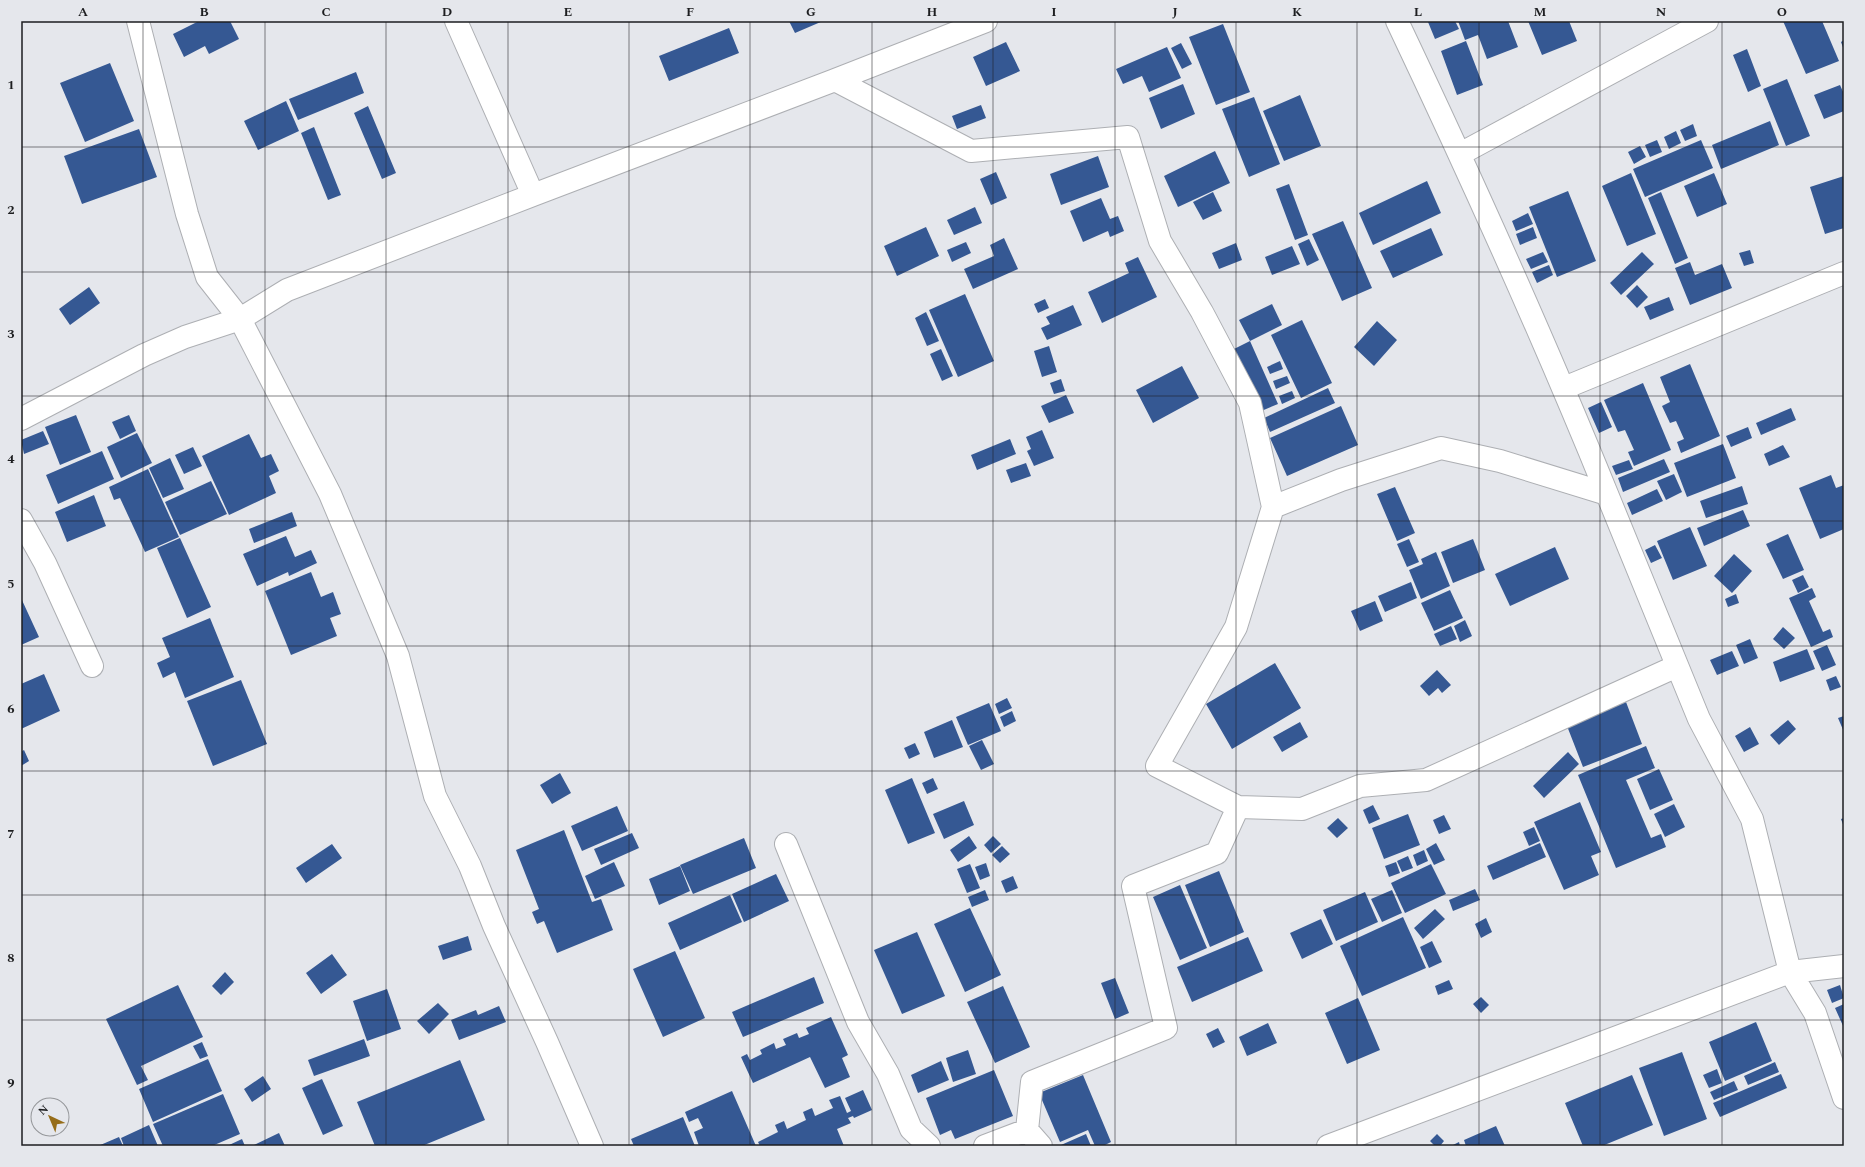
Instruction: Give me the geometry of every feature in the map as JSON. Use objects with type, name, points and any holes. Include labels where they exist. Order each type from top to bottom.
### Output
[{"type":"street","points":[[138,21],[187,214],[207,277],[240,319],[330,494],[398,656],[435,796],[470,866],[494,926],[547,1042],[592,1146]]},
{"type":"street","points":[[456,21],[533,196]]},
{"type":"street","points":[[21,419],[144,354],[185,337],[240,319],[287,290],[986,21]]},
{"type":"street","points":[[1397,21],[1460,154],[1564,388],[1699,719],[1752,819],[1790,972],[1815,1013],[1844,1098]]},
{"type":"street","points":[[1460,154],[1707,21]]},
{"type":"street","points":[[835,80],[971,151],[1128,137],[1160,241],[1202,312],[1250,403],[1273,507],[1236,627],[1157,766],[1238,808],[1302,808],[1360,786],[1426,780],[1677,666]]},
{"type":"street","points":[[1564,388],[1844,274]]},
{"type":"street","points":[[1273,507],[1341,480],[1441,448],[1500,461],[1607,494]]},
{"type":"street","points":[[21,520],[45,563],[92,666]]},
{"type":"street","points":[[985,1146],[1034,1138],[1032,1082],[1166,1028],[1133,886],[1217,853],[1238,808]]},
{"type":"street","points":[[786,844],[858,1022],[888,1074],[912,1129],[929,1146]]},
{"type":"street","points":[[1328,1146],[1790,972],[1844,966]]},
{"type":"building","points":[[199,21],[230,21],[239,39],[209,54],[205,46],[184,57],[173,34]]},
{"type":"building","points":[[789,21],[823,21],[795,33]]},
{"type":"building","points":[[1455,21],[1459,29],[1435,39],[1428,22]]},
{"type":"building","points":[[1458,21],[1508,21],[1518,47],[1487,59],[1478,35],[1465,40]]},
{"type":"building","points":[[1528,21],[1569,21],[1577,41],[1542,55]]},
{"type":"building","points":[[1783,21],[1822,21],[1839,61],[1806,74]]},
{"type":"building","points":[[1223,24],[1250,92],[1216,105],[1189,37]]},
{"type":"building","points":[[729,28],[739,53],[669,81],[659,56]]},
{"type":"building","points":[[1844,40],[1844,50],[1841,42]]},
{"type":"building","points":[[1466,41],[1483,85],[1457,95],[1441,51]]},
{"type":"building","points":[[1006,42],[1020,71],[986,86],[973,57]]},
{"type":"building","points":[[1181,43],[1192,64],[1182,69],[1171,48]]},
{"type":"building","points":[[1167,47],[1181,78],[1149,92],[1142,76],[1123,84],[1116,69]]},
{"type":"building","points":[[1747,49],[1761,86],[1748,92],[1733,55]]},
{"type":"building","points":[[110,63],[134,121],[85,142],[60,83]]},
{"type":"building","points":[[356,72],[364,93],[298,120],[289,99]]},
{"type":"building","points":[[1787,79],[1810,136],[1786,146],[1763,89]]},
{"type":"building","points":[[1183,84],[1195,114],[1161,129],[1149,98]]},
{"type":"building","points":[[1840,85],[1844,94],[1844,111],[1824,119],[1814,95]]},
{"type":"building","points":[[1300,95],[1321,146],[1284,161],[1263,111]]},
{"type":"building","points":[[1254,97],[1280,164],[1249,177],[1222,109]]},
{"type":"building","points":[[286,101],[299,131],[258,150],[244,121]]},
{"type":"building","points":[[981,105],[986,118],[957,129],[952,116]]},
{"type":"building","points":[[368,106],[396,173],[382,179],[354,113]]},
{"type":"building","points":[[1770,121],[1779,145],[1721,169],[1712,145]]},
{"type":"building","points":[[1693,124],[1697,136],[1685,141],[1680,130]]},
{"type":"building","points":[[314,127],[341,195],[328,200],[301,133]]},
{"type":"building","points":[[139,129],[157,177],[82,204],[64,156]]},
{"type":"building","points":[[1676,131],[1681,143],[1669,149],[1664,137]]},
{"type":"building","points":[[1657,140],[1662,152],[1650,157],[1645,145]]},
{"type":"building","points":[[1701,140],[1713,168],[1645,197],[1633,169]]},
{"type":"building","points":[[1640,146],[1646,157],[1634,164],[1628,152]]},
{"type":"building","points":[[1215,151],[1230,183],[1178,207],[1164,176]]},
{"type":"building","points":[[1098,156],[1109,187],[1061,205],[1050,174]]},
{"type":"building","points":[[996,172],[1007,198],[991,205],[980,179]]},
{"type":"building","points":[[1631,173],[1656,234],[1627,246],[1602,186]]},
{"type":"building","points":[[1714,173],[1727,204],[1697,217],[1684,186]]},
{"type":"building","points":[[1844,176],[1844,228],[1825,234],[1810,187]]},
{"type":"building","points":[[1427,181],[1441,213],[1373,245],[1359,213]]},
{"type":"building","points":[[1289,184],[1308,235],[1295,240],[1276,189]]},
{"type":"building","points":[[1568,191],[1596,261],[1557,277],[1529,207]]},
{"type":"building","points":[[1213,192],[1222,211],[1203,220],[1193,202]]},
{"type":"building","points":[[1661,192],[1688,258],[1675,264],[1648,198]]},
{"type":"building","points":[[1101,198],[1110,219],[1118,216],[1124,231],[1110,237],[1108,231],[1083,242],[1070,211]]},
{"type":"building","points":[[975,207],[982,223],[954,235],[947,220]]},
{"type":"building","points":[[1528,213],[1533,224],[1516,231],[1512,221]]},
{"type":"building","points":[[1343,221],[1372,288],[1342,301],[1312,234]]},
{"type":"building","points":[[926,227],[939,256],[897,276],[884,246]]},
{"type":"building","points":[[1533,227],[1537,238],[1520,245],[1516,234]]},
{"type":"building","points":[[1431,228],[1443,255],[1393,278],[1380,251]]},
{"type":"building","points":[[1004,238],[1018,269],[973,289],[964,269],[994,256],[990,245]]},
{"type":"building","points":[[1309,239],[1319,260],[1307,266],[1298,244]]},
{"type":"building","points":[[966,242],[971,253],[952,262],[947,250]]},
{"type":"building","points":[[1236,243],[1242,260],[1219,269],[1212,253]]},
{"type":"building","points":[[1292,246],[1300,264],[1272,275],[1265,257]]},
{"type":"building","points":[[1750,250],[1754,263],[1744,266],[1739,253]]},
{"type":"building","points":[[1543,252],[1548,262],[1531,269],[1526,259]]},
{"type":"building","points":[[1642,252],[1654,264],[1621,295],[1610,283]]},
{"type":"building","points":[[1138,257],[1157,297],[1102,323],[1088,292],[1129,273],[1125,263]]},
{"type":"building","points":[[1690,262],[1695,275],[1722,264],[1732,288],[1690,305],[1675,268]]},
{"type":"building","points":[[1549,265],[1553,275],[1537,283],[1532,272]]},
{"type":"building","points":[[1637,285],[1648,297],[1637,308],[1626,296]]},
{"type":"building","points":[[89,287],[100,303],[70,325],[59,309]]},
{"type":"building","points":[[965,294],[994,361],[958,377],[929,310]]},
{"type":"building","points":[[1669,297],[1674,310],[1650,320],[1644,307]]},
{"type":"building","points":[[1045,299],[1049,308],[1038,313],[1034,304]]},
{"type":"building","points":[[1272,304],[1282,325],[1250,341],[1239,320]]},
{"type":"building","points":[[1073,305],[1082,325],[1047,340],[1041,328],[1050,324],[1046,317]]},
{"type":"building","points":[[926,312],[939,341],[927,346],[915,318]]},
{"type":"building","points":[[1302,320],[1332,383],[1301,398],[1271,335]]},
{"type":"building","points":[[1377,321],[1397,340],[1374,366],[1354,347]]},
{"type":"building","points":[[1250,341],[1278,404],[1259,412],[1232,350]]},
{"type":"building","points":[[1049,346],[1057,372],[1042,377],[1034,351]]},
{"type":"building","points":[[941,349],[953,376],[942,381],[930,354]]},
{"type":"building","points":[[1280,361],[1283,369],[1270,374],[1267,367]]},
{"type":"building","points":[[1690,364],[1720,436],[1681,453],[1677,442],[1684,439],[1676,421],[1670,423],[1662,406],[1670,402],[1660,377]]},
{"type":"building","points":[[1182,366],[1199,398],[1153,423],[1136,390]]},
{"type":"building","points":[[1287,376],[1290,383],[1276,389],[1273,381]]},
{"type":"building","points":[[1061,379],[1065,391],[1054,394],[1050,383]]},
{"type":"building","points":[[1643,383],[1671,450],[1634,466],[1628,452],[1634,450],[1625,430],[1618,432],[1604,400]]},
{"type":"building","points":[[1328,388],[1335,403],[1270,432],[1264,418]]},
{"type":"building","points":[[1292,391],[1295,398],[1282,404],[1279,396]]},
{"type":"building","points":[[1066,395],[1074,413],[1049,423],[1041,406]]},
{"type":"building","points":[[1601,402],[1612,427],[1599,433],[1588,408]]},
{"type":"building","points":[[1341,406],[1358,445],[1287,476],[1270,438]]},
{"type":"building","points":[[1791,408],[1796,420],[1761,435],[1756,423]]},
{"type":"building","points":[[76,415],[91,452],[60,465],[45,427]]},
{"type":"building","points":[[129,415],[136,431],[120,439],[112,422]]},
{"type":"building","points":[[1748,427],[1752,438],[1731,447],[1726,436]]},
{"type":"building","points":[[1042,430],[1054,458],[1034,466],[1027,451],[1031,449],[1026,437]]},
{"type":"building","points":[[43,431],[49,444],[24,454],[21,440]]},
{"type":"building","points":[[137,433],[152,463],[121,478],[107,447]]},
{"type":"building","points":[[249,434],[261,458],[271,454],[279,471],[269,476],[276,493],[229,515],[202,456]]},
{"type":"building","points":[[1010,439],[1016,454],[977,470],[971,455]]},
{"type":"building","points":[[1723,444],[1736,478],[1687,497],[1674,463]]},
{"type":"building","points":[[1783,445],[1790,457],[1769,466],[1764,454]]},
{"type":"building","points":[[193,447],[202,466],[184,474],[175,455]]},
{"type":"building","points":[[102,451],[114,479],[58,504],[46,475]]},
{"type":"building","points":[[170,458],[184,489],[163,498],[149,468]]},
{"type":"building","points":[[1664,459],[1670,472],[1623,492],[1618,478]]},
{"type":"building","points":[[1629,460],[1633,469],[1616,475],[1612,466]]},
{"type":"building","points":[[1026,463],[1031,476],[1011,483],[1006,470]]},
{"type":"building","points":[[148,469],[179,537],[145,552],[120,498],[114,500],[109,487]]},
{"type":"building","points":[[1674,474],[1682,492],[1666,500],[1657,481]]},
{"type":"building","points":[[1831,475],[1836,488],[1844,485],[1844,529],[1820,539],[1799,488]]},
{"type":"building","points":[[211,481],[227,514],[180,535],[165,502]]},
{"type":"building","points":[[1742,486],[1748,504],[1706,518],[1700,501]]},
{"type":"building","points":[[1395,487],[1415,533],[1397,541],[1377,494]]},
{"type":"building","points":[[1657,489],[1663,501],[1632,515],[1627,503]]},
{"type":"building","points":[[94,495],[106,526],[67,542],[55,512]]},
{"type":"building","points":[[1743,510],[1750,526],[1704,546],[1697,528]]},
{"type":"building","points":[[292,512],[297,526],[254,543],[249,529]]},
{"type":"building","points":[[1690,527],[1707,566],[1673,580],[1657,541]]},
{"type":"building","points":[[1788,534],[1804,570],[1783,579],[1766,544]]},
{"type":"building","points":[[286,536],[295,557],[311,550],[317,563],[289,576],[288,572],[257,586],[243,554]]},
{"type":"building","points":[[180,538],[211,607],[187,618],[157,548]]},
{"type":"building","points":[[1409,539],[1419,562],[1407,567],[1397,544]]},
{"type":"building","points":[[1473,539],[1485,570],[1453,583],[1441,552]]},
{"type":"building","points":[[1655,545],[1662,558],[1651,563],[1645,550]]},
{"type":"building","points":[[1555,547],[1569,579],[1510,606],[1495,574]]},
{"type":"building","points":[[1436,552],[1450,586],[1421,599],[1409,570],[1423,564],[1421,559]]},
{"type":"building","points":[[1734,554],[1752,571],[1732,593],[1714,576]]},
{"type":"building","points":[[311,572],[321,597],[333,592],[341,614],[330,618],[337,636],[291,655],[265,591]]},
{"type":"building","points":[[1803,575],[1809,587],[1798,593],[1792,580]]},
{"type":"building","points":[[1411,582],[1417,598],[1385,612],[1378,596]]},
{"type":"building","points":[[1812,588],[1816,597],[1809,601],[1823,632],[1830,629],[1833,637],[1811,647],[1789,598]]},
{"type":"building","points":[[1450,590],[1463,618],[1434,631],[1421,603]]},
{"type":"building","points":[[1736,594],[1739,603],[1728,607],[1725,599]]},
{"type":"building","points":[[21,598],[39,637],[21,645]]},
{"type":"building","points":[[1375,601],[1383,621],[1360,631],[1351,611]]},
{"type":"building","points":[[210,618],[234,677],[185,698],[175,672],[163,678],[157,663],[170,657],[162,638]]},
{"type":"building","points":[[1465,620],[1472,636],[1460,642],[1454,626]]},
{"type":"building","points":[[1451,626],[1457,639],[1440,646],[1434,634]]},
{"type":"building","points":[[1783,627],[1795,638],[1784,649],[1773,639]]},
{"type":"building","points":[[1750,639],[1758,658],[1744,664],[1736,645]]},
{"type":"building","points":[[1827,645],[1836,665],[1822,671],[1813,651]]},
{"type":"building","points":[[1807,649],[1815,669],[1780,682],[1773,662]]},
{"type":"building","points":[[1732,651],[1739,666],[1717,675],[1710,660]]},
{"type":"building","points":[[1275,663],[1301,708],[1232,749],[1206,704]]},
{"type":"building","points":[[1437,670],[1451,685],[1442,693],[1438,688],[1429,696],[1420,686]]},
{"type":"building","points":[[44,674],[60,711],[21,729],[21,684]]},
{"type":"building","points":[[1836,676],[1841,687],[1830,691],[1826,680]]},
{"type":"building","points":[[241,680],[267,744],[213,766],[187,701]]},
{"type":"building","points":[[1007,698],[1012,708],[999,714],[995,704]]},
{"type":"building","points":[[1626,702],[1642,744],[1583,767],[1567,726]]},
{"type":"building","points":[[989,703],[1001,731],[968,745],[956,717]]},
{"type":"building","points":[[1012,711],[1016,721],[1004,727],[1000,717]]},
{"type":"building","points":[[1844,716],[1844,732],[1838,718]]},
{"type":"building","points":[[952,720],[963,747],[934,758],[924,732]]},
{"type":"building","points":[[1788,720],[1796,729],[1779,745],[1770,735]]},
{"type":"building","points":[[1300,722],[1308,737],[1282,752],[1273,737]]},
{"type":"building","points":[[1750,727],[1759,744],[1744,752],[1735,736]]},
{"type":"building","points":[[982,740],[994,764],[981,770],[969,746]]},
{"type":"building","points":[[915,743],[920,754],[909,759],[904,748]]},
{"type":"building","points":[[1646,746],[1655,768],[1626,780],[1651,838],[1661,834],[1666,847],[1616,868],[1578,775]]},
{"type":"building","points":[[24,750],[29,761],[21,766],[21,752]]},
{"type":"building","points":[[1568,752],[1579,764],[1544,798],[1533,786]]},
{"type":"building","points":[[1659,769],[1673,800],[1650,810],[1637,779]]},
{"type":"building","points":[[560,773],[571,793],[552,804],[540,785]]},
{"type":"building","points":[[912,778],[935,833],[908,844],[885,790]]},
{"type":"building","points":[[933,778],[938,789],[927,794],[922,783]]},
{"type":"building","points":[[964,801],[974,825],[944,839],[933,814]]},
{"type":"building","points":[[1580,802],[1601,852],[1591,856],[1599,875],[1564,890],[1534,822]]},
{"type":"building","points":[[1674,804],[1685,827],[1665,837],[1654,814]]},
{"type":"building","points":[[1373,805],[1380,819],[1369,824],[1363,810]]},
{"type":"building","points":[[617,806],[628,831],[582,851],[571,826]]},
{"type":"building","points":[[1408,814],[1420,845],[1384,859],[1372,828]]},
{"type":"building","points":[[1444,815],[1451,829],[1439,834],[1433,820]]},
{"type":"building","points":[[1338,818],[1348,828],[1337,838],[1327,828]]},
{"type":"building","points":[[1844,818],[1844,827],[1841,819]]},
{"type":"building","points":[[1534,827],[1540,841],[1529,846],[1523,832]]},
{"type":"building","points":[[564,830],[592,902],[601,899],[613,930],[557,953],[544,921],[537,924],[532,912],[539,909],[516,850]]},
{"type":"building","points":[[632,833],[639,848],[601,865],[594,849]]},
{"type":"building","points":[[969,836],[977,848],[958,862],[950,850]]},
{"type":"building","points":[[993,836],[1001,844],[991,853],[984,845]]},
{"type":"building","points":[[744,838],[756,868],[693,894],[680,865]]},
{"type":"building","points":[[1436,843],[1445,860],[1434,865],[1426,849]]},
{"type":"building","points":[[1540,843],[1546,857],[1493,880],[1487,866]]},
{"type":"building","points":[[332,844],[342,858],[306,883],[296,868]]},
{"type":"building","points":[[1002,846],[1010,854],[1000,863],[992,855]]},
{"type":"building","points":[[1424,850],[1428,861],[1417,866],[1413,855]]},
{"type":"building","points":[[1408,856],[1413,868],[1402,872],[1397,861]]},
{"type":"building","points":[[614,862],[625,886],[595,899],[585,876]]},
{"type":"building","points":[[1396,862],[1400,873],[1389,877],[1385,866]]},
{"type":"building","points":[[986,863],[990,876],[980,880],[975,867]]},
{"type":"building","points":[[970,864],[980,888],[967,893],[957,869]]},
{"type":"building","points":[[1431,864],[1446,894],[1405,913],[1391,883]]},
{"type":"building","points":[[680,866],[690,891],[659,905],[649,879]]},
{"type":"building","points":[[1219,871],[1244,932],[1210,947],[1185,885]]},
{"type":"building","points":[[776,874],[789,901],[744,922],[732,894]]},
{"type":"building","points":[[1013,876],[1018,888],[1006,893],[1001,881]]},
{"type":"building","points":[[1180,885],[1207,948],[1180,960],[1153,897]]},
{"type":"building","points":[[1475,889],[1480,900],[1453,911],[1449,900]]},
{"type":"building","points":[[985,890],[989,900],[972,907],[968,897]]},
{"type":"building","points":[[1392,890],[1402,913],[1382,922],[1371,899]]},
{"type":"building","points":[[1365,892],[1378,922],[1336,941],[1323,910]]},
{"type":"building","points":[[730,895],[742,922],[680,950],[668,923]]},
{"type":"building","points":[[970,908],[1001,975],[965,992],[934,924]]},
{"type":"building","points":[[1435,909],[1445,919],[1423,939],[1414,928]]},
{"type":"building","points":[[1403,917],[1426,968],[1362,996],[1340,946]]},
{"type":"building","points":[[1486,918],[1492,932],[1481,938],[1475,924]]},
{"type":"building","points":[[1321,919],[1333,944],[1302,959],[1290,933]]},
{"type":"building","points":[[917,932],[945,996],[902,1014],[874,950]]},
{"type":"building","points":[[468,936],[472,950],[443,960],[438,946]]},
{"type":"building","points":[[1248,937],[1263,971],[1192,1002],[1177,967]]},
{"type":"building","points":[[1432,941],[1442,962],[1429,968],[1420,947]]},
{"type":"building","points":[[675,951],[705,1018],[663,1037],[633,969]]},
{"type":"building","points":[[332,954],[347,975],[321,994],[306,973]]},
{"type":"building","points":[[225,972],[234,982],[221,995],[212,986]]},
{"type":"building","points":[[814,977],[824,1003],[743,1037],[732,1012]]},
{"type":"building","points":[[1115,978],[1129,1013],[1115,1019],[1101,983]]},
{"type":"building","points":[[1449,980],[1453,989],[1438,995],[1435,986]]},
{"type":"building","points":[[178,985],[203,1037],[141,1066],[148,1080],[137,1085],[106,1019]]},
{"type":"building","points":[[1840,985],[1844,998],[1832,1003],[1827,990]]},
{"type":"building","points":[[1003,986],[1030,1047],[995,1063],[967,1002]]},
{"type":"building","points":[[387,989],[401,1029],[367,1041],[353,1001]]},
{"type":"building","points":[[1481,997],[1489,1005],[1481,1013],[1473,1004]]},
{"type":"building","points":[[1358,998],[1380,1050],[1347,1064],[1325,1013]]},
{"type":"building","points":[[438,1003],[449,1014],[429,1034],[417,1021]]},
{"type":"building","points":[[1844,1004],[1844,1028],[1835,1008]]},
{"type":"building","points":[[499,1006],[506,1022],[459,1040],[451,1020],[476,1010],[478,1015]]},
{"type":"building","points":[[831,1017],[848,1055],[842,1058],[850,1077],[825,1088],[810,1057],[753,1083],[741,1057],[747,1054],[750,1060],[762,1054],[760,1050],[774,1043],[776,1049],[786,1045],[783,1039],[797,1033],[799,1038],[809,1034],[806,1028]]},
{"type":"building","points":[[1756,1022],[1772,1061],[1725,1081],[1709,1042]]},
{"type":"building","points":[[1268,1023],[1277,1043],[1247,1056],[1239,1037]]},
{"type":"building","points":[[1218,1028],[1225,1042],[1213,1048],[1206,1034]]},
{"type":"building","points":[[364,1039],[370,1056],[314,1076],[308,1060]]},
{"type":"building","points":[[202,1042],[208,1056],[200,1059],[193,1046]]},
{"type":"building","points":[[968,1050],[976,1074],[953,1082],[946,1058]]},
{"type":"building","points":[[1682,1052],[1707,1119],[1664,1136],[1639,1068]]},
{"type":"building","points":[[208,1059],[222,1091],[153,1122],[139,1089]]},
{"type":"building","points":[[460,1060],[485,1120],[422,1146],[375,1146],[357,1102]]},
{"type":"building","points":[[941,1061],[949,1080],[918,1093],[911,1075]]},
{"type":"building","points":[[1775,1062],[1779,1072],[1748,1085],[1744,1076]]},
{"type":"building","points":[[1717,1069],[1722,1083],[1709,1088],[1703,1075]]},
{"type":"building","points":[[994,1070],[1013,1116],[955,1139],[951,1130],[940,1135],[926,1098]]},
{"type":"building","points":[[1781,1074],[1787,1088],[1720,1117],[1713,1103]]},
{"type":"building","points":[[1083,1075],[1111,1142],[1103,1146],[1095,1146],[1088,1130],[1060,1142],[1039,1093]]},
{"type":"building","points":[[1632,1075],[1653,1125],[1602,1146],[1583,1146],[1565,1103]]},
{"type":"building","points":[[263,1076],[271,1089],[252,1102],[244,1089]]},
{"type":"building","points":[[322,1079],[343,1126],[323,1135],[302,1088]]},
{"type":"building","points":[[1734,1081],[1738,1090],[1714,1100],[1710,1092]]},
{"type":"building","points":[[863,1090],[872,1110],[854,1118],[853,1116],[848,1118],[851,1123],[837,1129],[844,1146],[760,1146],[758,1142],[778,1132],[775,1125],[784,1121],[787,1129],[806,1120],[803,1112],[812,1108],[815,1116],[833,1108],[829,1100],[840,1096],[847,1113],[851,1111],[845,1098]]},
{"type":"building","points":[[732,1091],[756,1146],[699,1146],[694,1132],[703,1128],[698,1118],[689,1122],[685,1112]]},
{"type":"building","points":[[223,1094],[240,1134],[212,1146],[163,1146],[153,1124]]},
{"type":"building","points":[[683,1117],[695,1146],[634,1146],[631,1139]]},
{"type":"building","points":[[149,1125],[158,1146],[124,1146],[121,1138]]},
{"type":"building","points":[[1496,1126],[1505,1146],[1466,1146],[1464,1140]]},
{"type":"building","points":[[279,1133],[285,1146],[252,1146]]},
{"type":"building","points":[[1086,1134],[1091,1146],[1061,1145]]},
{"type":"building","points":[[1437,1134],[1444,1141],[1440,1146],[1435,1146],[1430,1141]]},
{"type":"building","points":[[119,1137],[123,1146],[98,1146]]},
{"type":"building","points":[[242,1139],[245,1146],[227,1146]]},
{"type":"building","points":[[1459,1142],[1460,1146],[1451,1146]]}]
